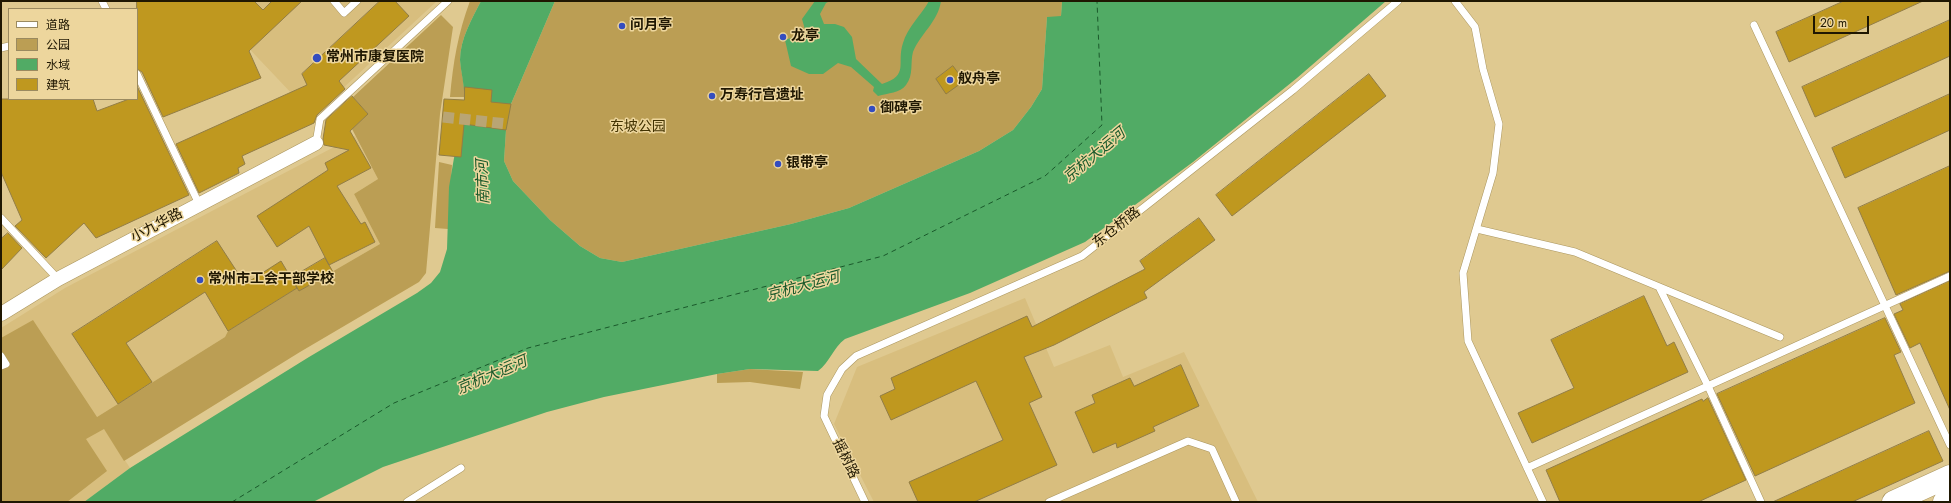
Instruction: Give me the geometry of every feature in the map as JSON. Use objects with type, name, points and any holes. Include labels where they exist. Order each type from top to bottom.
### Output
[{"type":"main road","points":[[1892,502],[1950,476]]},
{"type":"main road","points":[[1944,502],[1950,499]]},
{"type":"street","name":"小九华路","points":[[1,314],[58,279],[316,143]]},
{"type":"lane","points":[[334,1],[344,12],[358,1]]},
{"type":"lane","points":[[316,143],[320,119],[448,1]]},
{"type":"lane","name":"东仓桥路","points":[[824,416],[827,396],[842,369],[856,356],[1082,256],[1293,90],[1398,1]]},
{"type":"lane","points":[[1455,1],[1475,27],[1483,69],[1499,124],[1493,173],[1463,273],[1468,341],[1543,502]]},
{"type":"lane","points":[[1754,25],[1950,445]]},
{"type":"lane","points":[[138,76],[199,204]]},
{"type":"lane","points":[[1,218],[58,279]]},
{"type":"lane","points":[[1477,229],[1575,252],[1780,337]]},
{"type":"lane","points":[[1527,468],[1950,276]]},
{"type":"lane","points":[[1658,287],[1708,386],[1761,502]]},
{"type":"lane","points":[[1,356],[6,364],[1,366]]},
{"type":"lane","name":"摇树路","points":[[824,416],[866,502]]},
{"type":"lane","points":[[1049,502],[1188,441],[1212,449],[1236,502]]},
{"type":"lane","points":[[407,502],[461,468]]},
{"type":"shaded area","name":"常州市康复医院","points":[[204,1],[437,1],[313,116]]},
{"type":"shaded area","name":"常州市工会干部学校","points":[[355,136],[378,179],[354,194],[380,244],[299,291],[297,288],[228,331],[225,337],[97,417],[130,468],[84,502],[1,502],[1,328],[65,288]]},
{"type":"shaded area","points":[[1025,298],[1054,367],[1110,345],[1123,377],[1184,352],[1258,502],[874,502],[834,424],[857,367]]},
{"type":"green space","points":[[470,1],[481,1],[467,29],[462,44],[460,60],[464,97],[450,97],[457,48],[462,25]]},
{"type":"green space","name":"东坡公园","points":[[555,1],[1062,2],[1061,17],[1047,17],[1042,89],[1031,107],[1013,130],[979,151],[849,208],[791,224],[622,262],[600,258],[580,246],[550,220],[513,181],[504,161],[506,130],[511,104]]},
{"type":"green space","points":[[441,15],[453,27],[440,114],[426,273],[419,282],[300,352],[124,461],[104,429],[86,439],[107,471],[67,502],[1,502],[1,338],[33,320],[97,417],[225,337],[228,331],[297,288],[299,291],[380,244],[354,194],[378,179],[352,129],[368,114],[353,97]]},
{"type":"green space","points":[[439,162],[452,165],[448,229],[435,228]]},
{"type":"green space","points":[[750,369],[803,372],[800,389],[750,382],[717,383],[717,374]]},
{"type":"water","points":[[481,1],[555,1],[511,104],[506,130],[504,161],[513,181],[550,220],[580,246],[600,258],[622,262],[791,224],[849,208],[979,151],[1013,130],[1031,107],[1042,89],[1047,17],[1061,16],[1062,2],[1051,1],[1386,1],[1297,78],[1193,162],[1085,242],[970,293],[845,339],[818,371],[750,369],[717,374],[604,397],[547,412],[383,467],[313,502],[84,502],[130,468],[309,357],[417,293],[431,283],[440,272],[447,249],[449,187],[464,100],[460,60],[462,44],[467,29]]},
{"type":"water","points":[[815,1],[830,1],[826,3],[820,14],[824,24],[835,24],[844,27],[852,37],[856,59],[882,84],[891,81],[899,73],[901,50],[905,37],[929,1],[941,1],[933,22],[920,39],[913,52],[911,73],[906,85],[900,90],[878,96],[873,91],[874,87],[851,67],[838,63],[823,74],[809,74],[791,66],[785,40],[806,33],[802,19]]},
{"type":"building","points":[[137,1],[254,1],[263,10],[272,1],[302,1],[249,51],[261,78],[163,117],[142,72],[138,70]]},
{"type":"building","points":[[380,1],[395,1],[409,16],[339,81],[345,89],[317,115],[314,123],[242,156],[245,164],[238,168],[239,173],[199,193],[176,144],[307,85],[302,74]]},
{"type":"building","points":[[1844,1],[1923,1],[1789,62],[1776,32]]},
{"type":"building","points":[[1950,20],[1950,56],[1815,117],[1802,87]]},
{"type":"building","name":"舣舟亭","points":[[953,66],[964,81],[946,94],[936,79]]},
{"type":"building","points":[[1369,74],[1386,96],[1232,216],[1216,195]]},
{"type":"building","points":[[465,87],[492,90],[491,102],[511,104],[506,130],[464,124],[461,157],[439,155],[444,99],[464,100]]},
{"type":"building","points":[[138,88],[189,195],[96,238],[84,223],[46,258],[15,226],[22,220],[1,172],[1,99],[93,100],[97,111],[126,100],[138,100]]},
{"type":"building","points":[[1950,94],[1950,130],[1845,178],[1832,148]]},
{"type":"building","points":[[352,96],[368,114],[350,131],[371,168],[337,186],[361,224],[365,222],[375,242],[329,265],[309,226],[277,247],[257,216],[328,170],[325,163],[349,150],[324,145],[323,139],[326,120]]},
{"type":"building","points":[[1950,166],[1950,271],[1896,295],[1858,208]]},
{"type":"building","points":[[1199,218],[1215,240],[1144,292],[1147,298],[1054,345],[1024,357],[1042,397],[1029,403],[1057,465],[974,502],[918,502],[909,482],[1003,440],[976,381],[891,420],[880,396],[895,389],[891,378],[1027,316],[1032,327],[1145,269],[1140,261]]},
{"type":"building","points":[[8,233],[22,248],[1,270],[1,239]]},
{"type":"building","points":[[217,241],[245,284],[281,261],[297,288],[228,331],[205,292],[126,343],[152,382],[118,404],[72,334]]},
{"type":"building","points":[[325,258],[333,272],[299,291],[291,278]]},
{"type":"building","points":[[1950,281],[1950,410],[1920,343],[1910,348],[1894,314],[1903,310],[1900,304]]},
{"type":"building","points":[[1644,296],[1667,346],[1674,342],[1688,372],[1532,443],[1518,413],[1574,388],[1551,340]]},
{"type":"building","points":[[1885,318],[1901,352],[1894,355],[1915,403],[1755,476],[1717,394]]},
{"type":"building","points":[[1181,365],[1199,406],[1153,427],[1155,431],[1117,448],[1116,443],[1093,453],[1075,412],[1095,403],[1092,395],[1130,378],[1134,386]]},
{"type":"building","points":[[1708,398],[1746,480],[1698,502],[1560,502],[1546,470],[1702,399],[1703,401]]},
{"type":"building","points":[[1929,431],[1943,461],[1852,502],[1773,502]]},
{"type":"ferry route","points":[[232,502],[394,403],[528,348],[883,256],[1045,176],[1102,125],[1097,1]]},
{"type":"tunnel","points":[[443,117],[507,124]]},
{"type":"place","name":"问月亭","points":[[622,26]]},
{"type":"place","name":"龙亭","points":[[783,37]]},
{"type":"place","name":"常州市康复医院","points":[[317,58]]},
{"type":"place","name":"舣舟亭","points":[[950,80]]},
{"type":"place","name":"万寿行宫遗址","points":[[712,96]]},
{"type":"place","name":"御碑亭","points":[[872,109]]},
{"type":"place","name":"银带亭","points":[[778,164]]},
{"type":"place","name":"常州市工会干部学校","points":[[200,280]]},
{"type":"water label","name":"京杭大运河","points":[[1095,156]]},
{"type":"water label","name":"南市河","points":[[484,182]]},
{"type":"water label","name":"京杭大运河","points":[[803,287]]},
{"type":"water label","name":"京杭大运河","points":[[492,376]]}]
